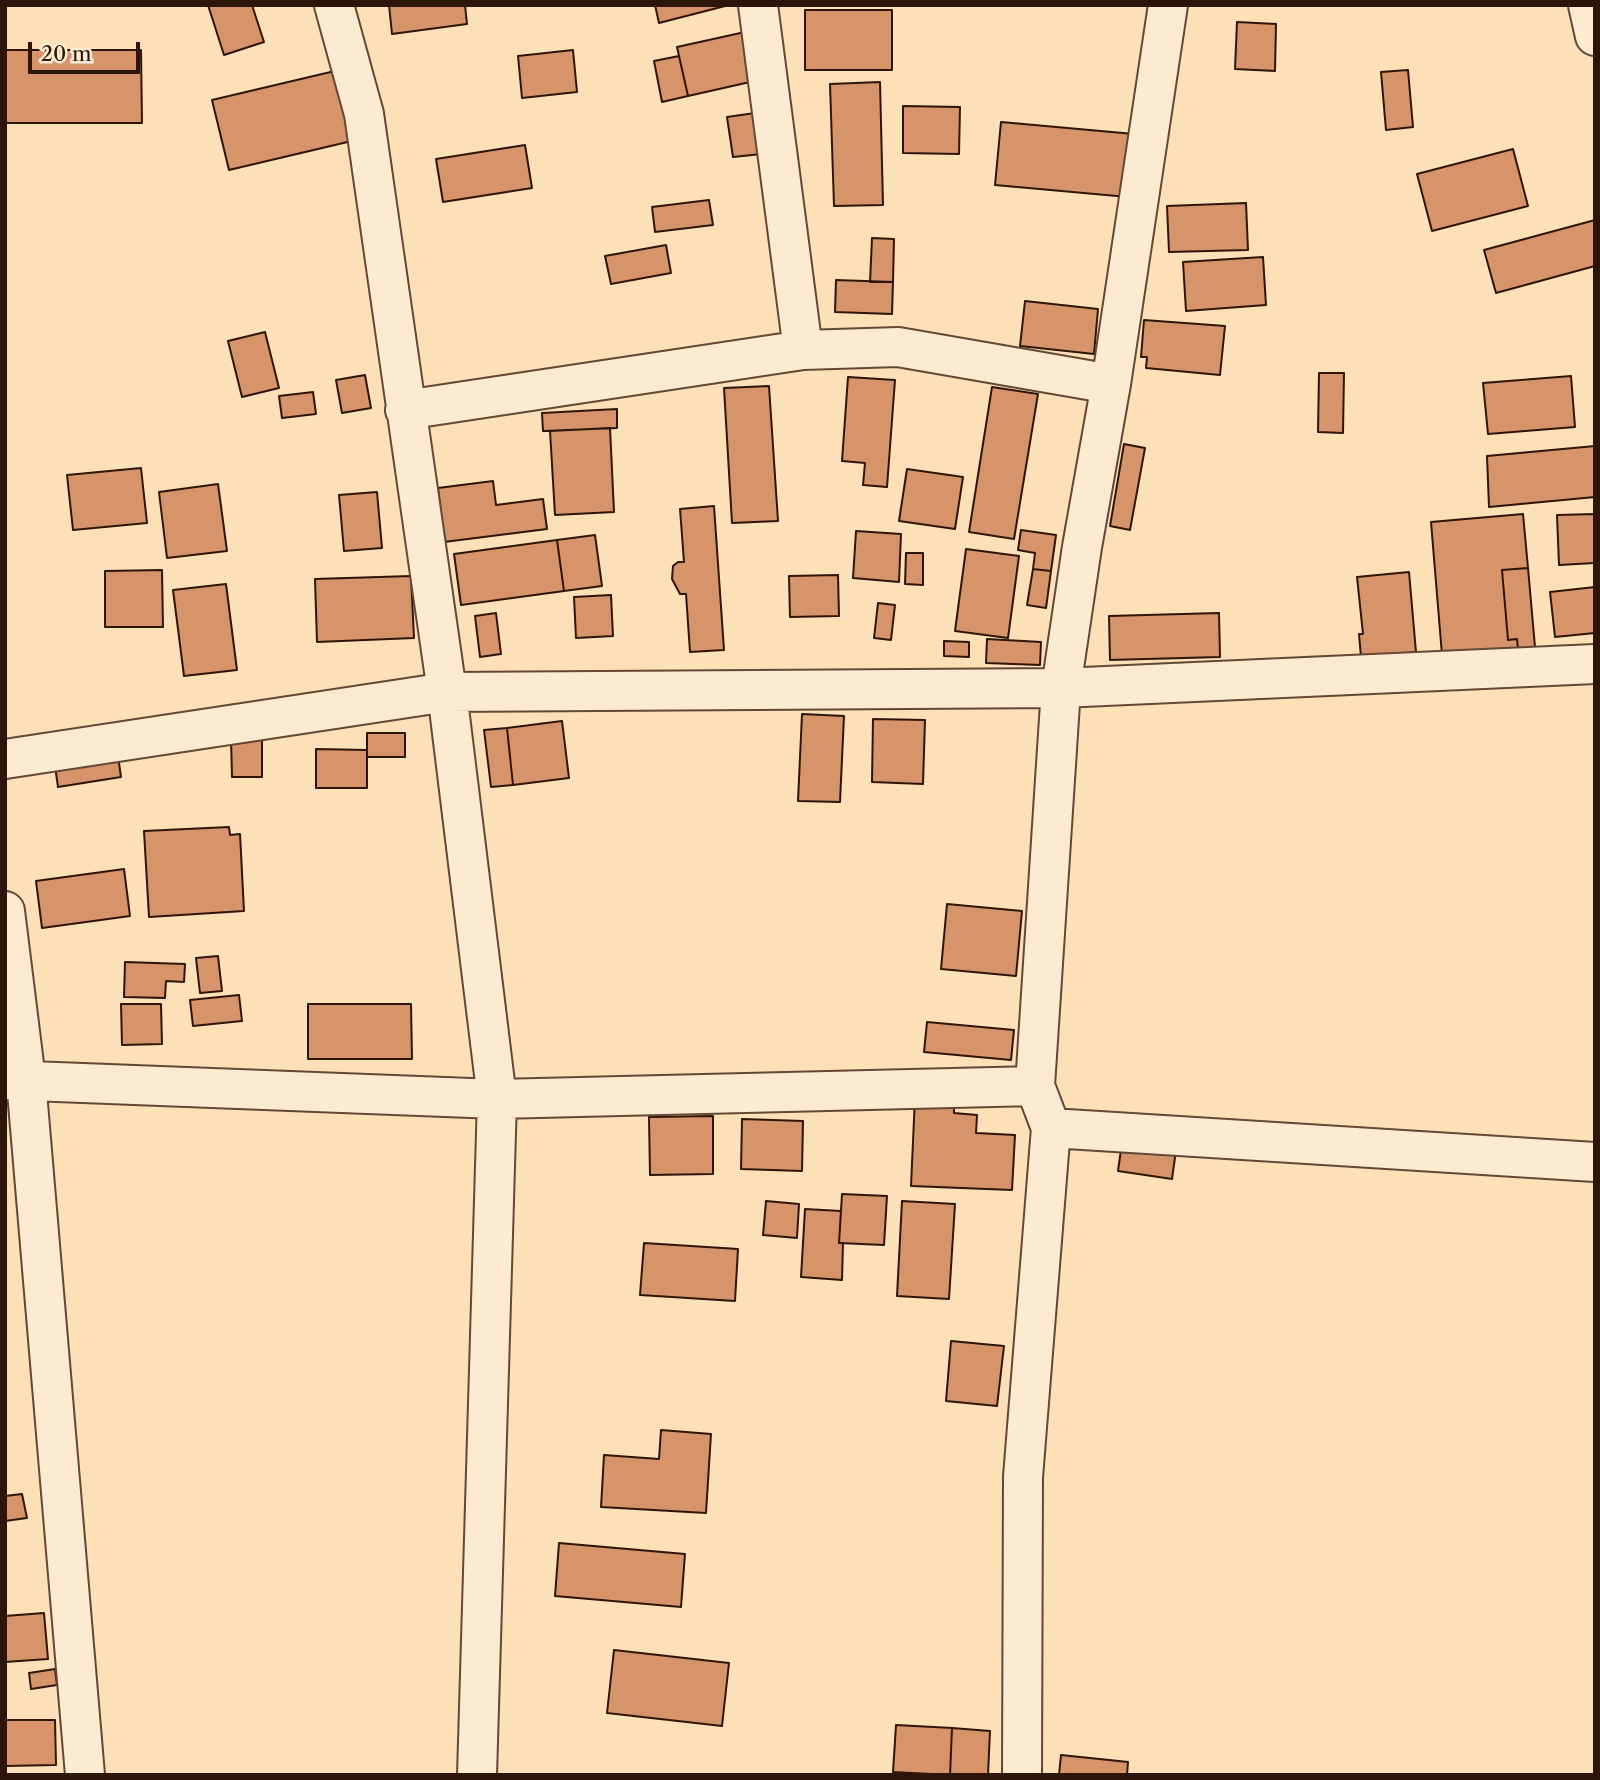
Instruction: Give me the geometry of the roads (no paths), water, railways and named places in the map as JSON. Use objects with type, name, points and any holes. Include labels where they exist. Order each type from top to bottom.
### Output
[{"type":"street","points":[[334,5],[364,114],[447,692],[497,1099],[477,1775]]},
{"type":"street","points":[[758,5],[803,350]]},
{"type":"street","points":[[1022,1775],[1023,1477],[1051,1128],[1035,1086],[1061,688],[1082,547],[1111,384],[1168,5]]},
{"type":"street","points":[[1588,5],[1595,36]]},
{"type":"street","points":[[405,410],[803,350],[898,347],[1111,384]]},
{"type":"street","points":[[5,759],[447,692],[1061,688],[1595,664]]},
{"type":"street","points":[[5,911],[16,1080],[85,1775]]},
{"type":"street","points":[[16,1080],[497,1099],[1035,1086]]},
{"type":"street","points":[[1051,1128],[1595,1162]]}]
